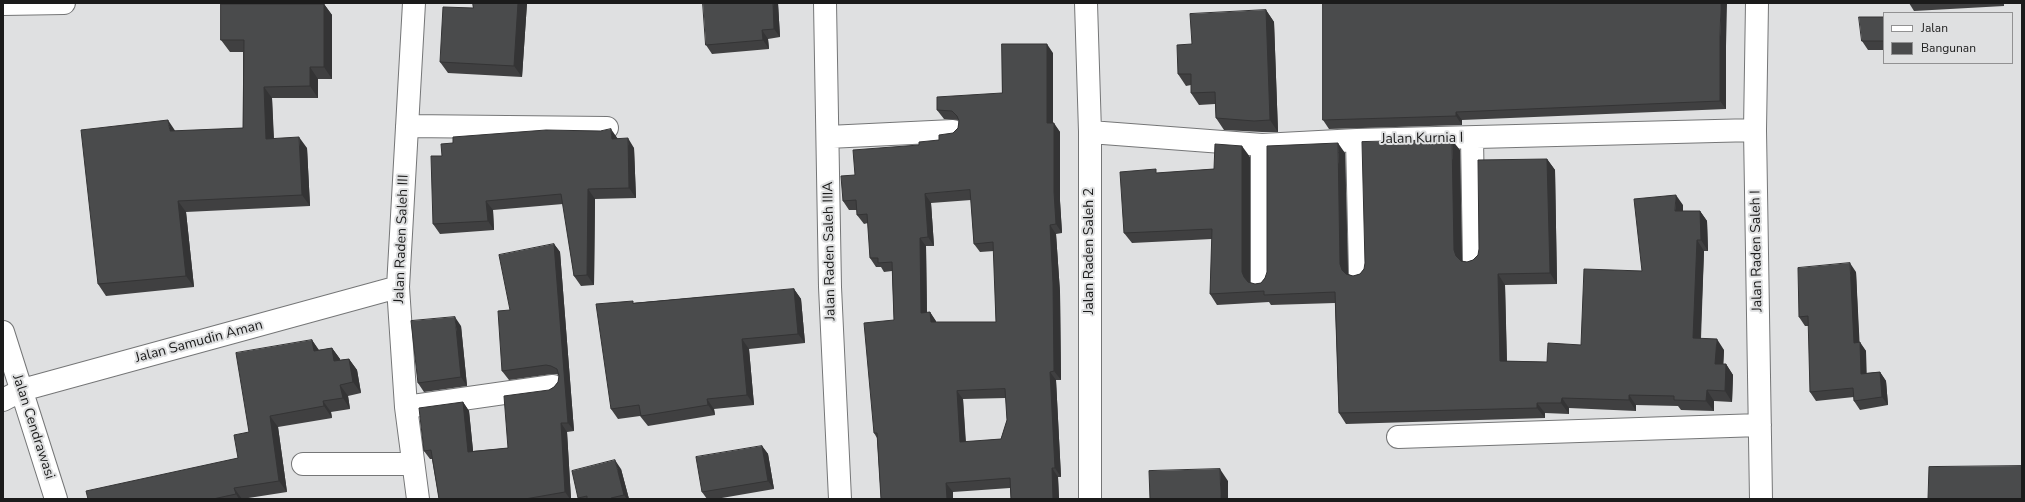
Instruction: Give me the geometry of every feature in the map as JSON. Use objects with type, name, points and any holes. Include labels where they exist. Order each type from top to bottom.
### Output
[{"type":"street","points":[[3,4],[64,3]]},
{"type":"street","name":"Jalan Raden Saleh III","points":[[414,3],[398,287],[406,407],[412,464],[418,499]]},
{"type":"street","name":"Jalan Raden Saleh IIIA","points":[[825,3],[830,287],[840,499]]},
{"type":"street","name":"Jalan Raden Saleh 2","points":[[1086,3],[1090,132],[1090,499]]},
{"type":"street","name":"Jalan Raden Saleh I","points":[[1757,3],[1755,130],[1761,499]]},
{"type":"street","points":[[407,126],[608,128]]},
{"type":"street","name":"Jalan Kurnia I","points":[[1090,132],[1262,145],[1357,140],[1755,130]]},
{"type":"street","points":[[828,137],[953,131]]},
{"type":"street","points":[[1472,138],[1474,260]]},
{"type":"street","points":[[1357,140],[1360,274]]},
{"type":"street","points":[[1262,145],[1262,282]]},
{"type":"street","name":"Jalan Samudin Aman","points":[[12,395],[398,287]]},
{"type":"street","name":"Jalan Cendrawasi","points":[[3,332],[12,395],[56,499]]},
{"type":"street","points":[[406,407],[553,386]]},
{"type":"street","points":[[1398,437],[1760,425]]},
{"type":"street","points":[[303,464],[412,464]]},
{"type":"building","points":[[473,3],[518,3],[514,66],[440,62],[443,7],[473,8]]},
{"type":"building","points":[[703,3],[773,3],[774,29],[762,30],[763,40],[706,45]]},
{"type":"building","points":[[1323,3],[1721,3],[1720,101],[1456,112],[1456,116],[1323,120]]},
{"type":"building","points":[[221,4],[324,4],[324,67],[310,67],[310,86],[264,87],[266,139],[299,137],[302,195],[178,201],[186,276],[98,284],[81,130],[168,120],[170,131],[243,128],[244,40],[221,40]]},
{"type":"building","points":[[1266,10],[1270,120],[1254,121],[1216,118],[1215,92],[1191,93],[1191,74],[1178,74],[1177,45],[1192,44],[1190,14]]},
{"type":"building","points":[[1859,17],[1883,17],[1883,41],[1862,41]]},
{"type":"building","points":[[1002,44],[1047,44],[1047,123],[1054,123],[1054,192],[1056,224],[1050,225],[1053,283],[1054,371],[1050,372],[1055,468],[1052,468],[1053,499],[1011,499],[1010,478],[946,483],[947,499],[881,499],[877,433],[874,433],[864,323],[894,320],[892,262],[878,263],[878,258],[870,258],[867,214],[857,215],[856,200],[843,201],[841,176],[855,175],[853,150],[919,145],[919,142],[939,140],[939,135],[953,133],[958,128],[959,121],[957,116],[952,111],[937,110],[937,97],[1002,93]],"holes":[[[970,190],[974,244],[993,242],[996,322],[931,322],[930,312],[921,313],[920,238],[928,237],[925,194]],[[1005,389],[1007,420],[1001,439],[960,442],[957,391]]]},
{"type":"building","points":[[611,129],[612,139],[628,138],[629,188],[588,189],[587,275],[574,276],[561,194],[486,201],[488,221],[433,224],[431,156],[442,156],[441,144],[453,143],[453,137],[546,130],[600,131]]},
{"type":"building","points":[[1452,140],[1454,250],[1456,256],[1461,261],[1467,262],[1473,260],[1478,255],[1478,160],[1547,159],[1550,273],[1498,274],[1500,361],[1547,362],[1548,343],[1581,345],[1584,269],[1642,271],[1634,199],[1676,195],[1675,211],[1700,211],[1701,240],[1697,240],[1693,338],[1717,339],[1715,364],[1726,364],[1725,391],[1707,390],[1706,401],[1674,400],[1674,396],[1629,395],[1629,400],[1562,398],[1561,403],[1537,403],[1537,408],[1339,413],[1335,292],[1264,295],[1264,291],[1210,294],[1212,229],[1124,233],[1120,172],[1156,169],[1156,173],[1214,169],[1215,144],[1242,146],[1242,272],[1248,282],[1255,284],[1261,283],[1267,272],[1267,146],[1338,143],[1340,264],[1342,270],[1346,274],[1353,276],[1360,274],[1364,269],[1365,263],[1362,142]]},
{"type":"building","points":[[554,244],[568,423],[561,423],[565,492],[525,499],[439,499],[431,450],[424,451],[419,408],[463,402],[468,452],[508,448],[504,396],[549,390],[558,382],[559,376],[557,369],[546,365],[502,371],[498,311],[510,310],[499,255]]},
{"type":"building","points":[[1850,263],[1854,343],[1860,342],[1861,374],[1880,372],[1882,397],[1854,401],[1853,388],[1810,392],[1808,316],[1799,317],[1798,268]]},
{"type":"building","points":[[794,289],[798,334],[742,339],[747,395],[707,399],[708,405],[641,416],[639,405],[611,409],[596,304],[633,301],[633,303]]},
{"type":"building","points":[[455,317],[461,377],[418,383],[411,321]]},
{"type":"building","points":[[312,340],[314,351],[332,348],[334,361],[349,359],[353,382],[340,385],[343,398],[323,401],[324,406],[270,416],[279,481],[234,488],[236,494],[213,499],[88,499],[86,491],[238,458],[234,435],[249,432],[236,353]]},
{"type":"building","points":[[762,446],[768,481],[702,492],[696,457]]},
{"type":"building","points":[[615,460],[624,495],[611,499],[587,499],[587,496],[578,498],[572,471]]},
{"type":"building","points":[[2022,466],[2022,499],[1928,499],[1929,467]]},
{"type":"building","points":[[1220,469],[1221,499],[1150,499],[1149,471]]}]
